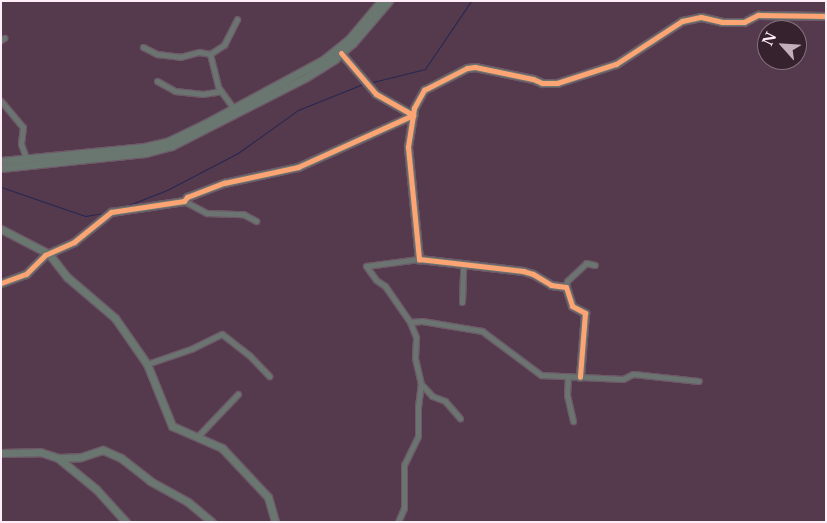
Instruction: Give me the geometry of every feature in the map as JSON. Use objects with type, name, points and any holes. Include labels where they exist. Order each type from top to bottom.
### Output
[{"type":"street","points":[[1,161],[144,147],[168,141],[234,109],[323,60],[349,39],[381,1]]},
{"type":"street","points":[[1,168],[66,163],[145,153],[172,146],[304,78],[342,53],[389,1]]},
{"type":"street","points":[[418,259],[408,147],[414,108],[424,90],[468,68],[475,67],[533,79],[542,83],[557,83],[616,64],[682,21],[701,18],[722,22],[744,22],[758,15],[826,16]]},
{"type":"street","points":[[143,47],[157,54],[180,57],[198,52],[210,54],[224,45],[237,19]]},
{"type":"street","points":[[342,53],[358,75],[376,94],[413,115]]},
{"type":"street","points":[[210,54],[215,80],[234,109]]},
{"type":"street","points":[[156,81],[175,91],[203,94],[221,91]]},
{"type":"street","points":[[1,101],[23,127],[21,144],[26,158]]},
{"type":"street","points":[[184,201],[187,197],[224,183],[298,167],[413,115]]},
{"type":"street","points":[[1,283],[26,274],[49,254],[74,242],[111,212],[184,201],[207,213],[243,214],[256,221]]},
{"type":"street","points":[[1,229],[49,254],[67,277],[115,318],[147,364],[172,426],[222,448],[268,497],[274,522]]},
{"type":"street","points":[[398,522],[404,508],[404,465],[418,436],[418,407],[421,384],[415,358],[416,337],[410,322],[385,286],[376,280],[366,266],[418,259],[523,271],[534,274],[550,285],[566,287]]},
{"type":"street","points":[[580,377],[585,313],[572,306],[566,287],[567,281],[586,263],[595,265]]},
{"type":"street","points":[[462,302],[463,264]]},
{"type":"street","points":[[410,322],[422,321],[482,331],[542,375],[623,378],[633,374],[699,381]]},
{"type":"street","points":[[147,364],[191,349],[222,334],[250,356],[269,376]]},
{"type":"street","points":[[568,376],[567,395],[573,421]]},
{"type":"street","points":[[421,384],[432,396],[445,402],[460,418]]},
{"type":"street","points":[[198,436],[238,394]]},
{"type":"street","points":[[58,458],[81,457],[104,450],[122,458],[150,481],[188,502],[212,522]]},
{"type":"street","points":[[1,453],[40,452],[58,458],[96,489],[126,522]]},
{"type":"waterway","points":[[369,83],[425,69],[471,1]]},
{"type":"waterway","points":[[126,206],[167,190],[238,153],[298,110],[363,84]]},
{"type":"waterway","points":[[1,187],[85,216],[105,213]]},
{"type":"cycle path","points":[[341,53],[376,94],[413,115],[414,108],[424,90],[467,68],[475,67],[533,79],[542,83],[557,83],[616,64],[682,21],[701,17],[722,22],[744,22],[758,15],[826,16]]},
{"type":"cycle path","points":[[1,283],[26,274],[45,255],[74,242],[111,212],[184,201],[187,197],[224,183],[298,167],[413,115],[408,147],[419,259],[523,271],[533,274],[551,285],[566,287],[572,306],[585,313],[580,377]]}]
